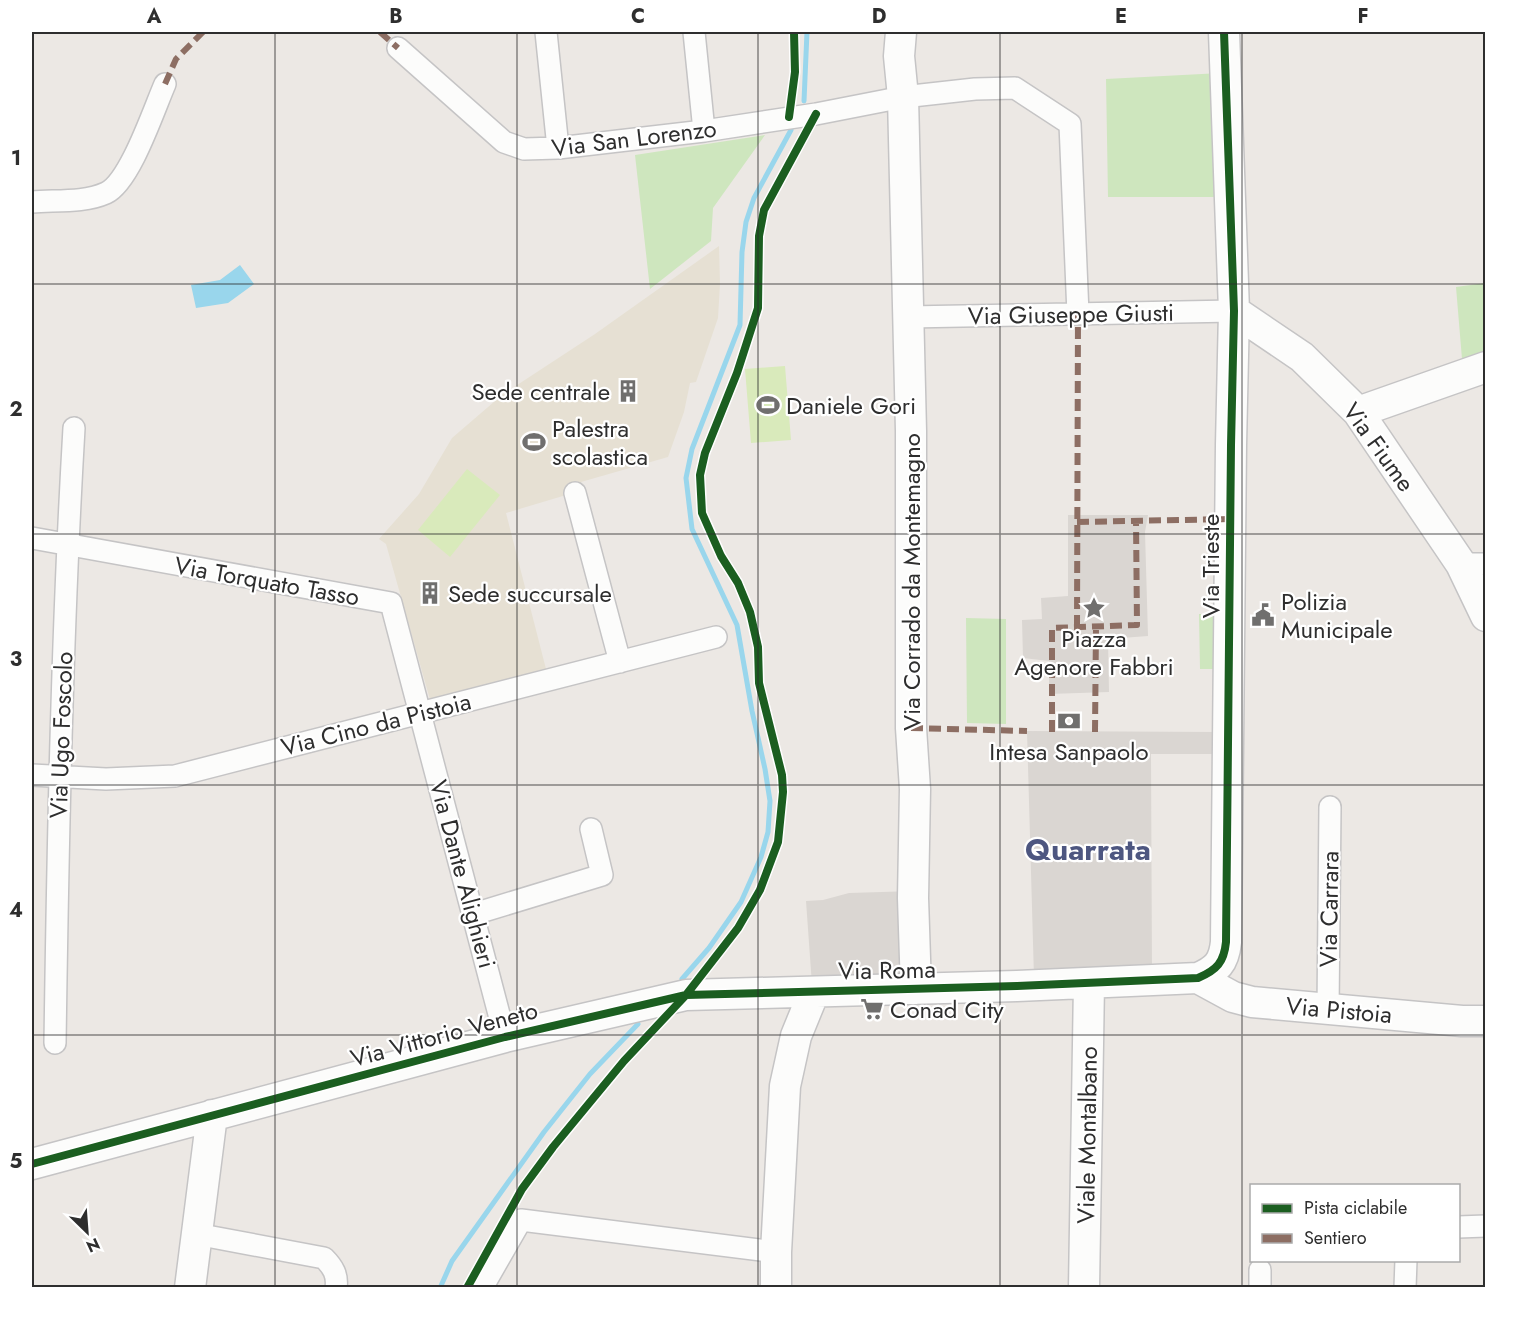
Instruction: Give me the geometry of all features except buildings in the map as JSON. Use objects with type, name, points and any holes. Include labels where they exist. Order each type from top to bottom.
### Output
[{"type":"street","points":[[546,32],[558,148]]},
{"type":"street","points":[[693,32],[704,130]]},
{"type":"street","name":"Via Corrado da Montemagno","points":[[901,32],[899,56],[903,97],[911,431],[911,728],[915,789],[916,989]]},
{"type":"street","name":"Via Trieste","points":[[1198,978],[1219,966],[1225,953],[1226,942],[1230,445],[1234,310],[1224,32]]},
{"type":"street","name":"Via San Lorenzo","points":[[398,48],[504,142],[524,148],[558,148],[704,130],[958,90],[1015,88],[1070,124],[1078,314]]},
{"type":"street","points":[[32,202],[93,197],[108,192],[119,182],[132,161],[165,84]]},
{"type":"street","name":"Via Giuseppe Giusti","points":[[908,317],[1234,310]]},
{"type":"street","name":"Via Fiume","points":[[1234,310],[1302,357],[1358,412],[1473,564],[1485,616]]},
{"type":"street","points":[[1358,412],[1485,367]]},
{"type":"street","name":"Via Ugo Foscolo","points":[[55,1043],[58,777],[74,428]]},
{"type":"street","points":[[575,493],[620,662]]},
{"type":"street","name":"Via Torquato Tasso","points":[[32,538],[391,603],[420,712]]},
{"type":"street","name":"Via Cino da Pistoia","points":[[32,775],[106,779],[175,776],[716,637]]},
{"type":"street","name":"Via Dante Alighieri","points":[[420,712],[504,1037]]},
{"type":"street","name":"Via Carrara","points":[[1328,1010],[1330,807]]},
{"type":"street","points":[[474,914],[603,875],[591,829]]},
{"type":"street","points":[[1089,983],[1198,978]]},
{"type":"street","name":"Via Pistoia","points":[[1198,978],[1240,1000],[1328,1010],[1485,1021]]},
{"type":"street","name":"Via Roma","points":[[686,994],[1089,983]]},
{"type":"street","name":"Viale Montalbano","points":[[1084,1287],[1089,983]]},
{"type":"street","points":[[776,1287],[785,1086],[796,1036],[814,992]]},
{"type":"street","name":"Via Vittorio Veneto","points":[[32,1164],[504,1037],[686,994]]},
{"type":"street","points":[[190,1287],[212,1115]]},
{"type":"street","points":[[482,1287],[521,1220],[776,1252]]},
{"type":"street","points":[[1460,1227],[1485,1226]]},
{"type":"street","points":[[196,1234],[324,1258],[333,1267],[337,1280],[336,1287]]},
{"type":"street","points":[[1405,1287],[1407,1262]]},
{"type":"shaded area","points":[[719,246],[718,318],[696,382],[690,383],[684,412],[668,457],[581,482],[583,490],[506,513],[547,673],[431,703],[386,544],[379,539],[419,494],[452,438],[502,395],[595,334]]},
{"type":"shaded area","name":"Piazza Agenore Fabbri","points":[[1068,515],[1148,515],[1145,532],[1148,636],[1108,639],[1109,692],[1049,694],[1049,661],[1023,658],[1022,620],[1042,619],[1041,598],[1068,596]]},
{"type":"shaded area","points":[[1027,731],[1217,732],[1217,754],[1151,754],[1152,970],[1034,978]]},
{"type":"shaded area","points":[[914,891],[924,982],[812,985],[806,901],[823,900],[849,893]]},
{"type":"green space","points":[[1221,73],[1226,197],[1108,197],[1106,79]]},
{"type":"green space","points":[[765,135],[713,208],[711,241],[650,289],[635,155]]},
{"type":"green space","points":[[1485,283],[1485,354],[1462,359],[1456,287]]},
{"type":"green space","name":"Daniele Gori","points":[[785,366],[791,440],[751,443],[745,369]]},
{"type":"green space","points":[[467,469],[500,495],[450,557],[418,530]]},
{"type":"green space","points":[[1199,614],[1218,614],[1219,669],[1200,669]]},
{"type":"green space","points":[[966,618],[1006,619],[1006,724],[967,723]]},
{"type":"water","points":[[240,265],[254,284],[228,303],[196,308],[191,285],[220,280]]},
{"type":"waterway","points":[[804,101],[807,32]]},
{"type":"waterway","points":[[682,979],[709,948],[741,902],[761,857],[768,832],[770,801],[737,625],[692,529],[686,478],[692,449],[740,325],[742,252],[746,222],[754,198],[791,130]]},
{"type":"waterway","points":[[440,1288],[452,1261],[544,1132],[590,1074],[638,1024]]},
{"type":"marked path","points":[[165,84],[176,59],[203,32]]},
{"type":"marked path","points":[[380,32],[398,48]]},
{"type":"marked path","points":[[1077,627],[1078,314]]},
{"type":"marked path","points":[[1077,522],[1230,519]]},
{"type":"marked path","points":[[1052,732],[1052,628],[1137,625],[1136,521]]},
{"type":"marked path","points":[[1095,732],[1096,627]]},
{"type":"marked path","points":[[911,728],[1027,731]]},
{"type":"cycle path","points":[[789,117],[795,72],[794,32]]},
{"type":"cycle path","points":[[32,1164],[505,1037],[686,995],[1017,986],[1198,978],[1215,968],[1221,960],[1226,942],[1234,311],[1224,32]]},
{"type":"cycle path","points":[[467,1288],[522,1189],[553,1147],[624,1061],[686,995],[738,928],[760,890],[778,842],[783,792],[782,775],[759,683],[758,647],[750,612],[738,583],[721,556],[702,513],[700,475],[705,453],[737,373],[758,308],[759,236],[764,210],[816,114]]},
{"type":"place","name":"Sede centrale","points":[[628,391]]},
{"type":"place","name":"Daniele Gori","points":[[768,405]]},
{"type":"place","name":"Palestra scolastica","points":[[534,442]]},
{"type":"place","name":"Sede succursale","points":[[430,593]]},
{"type":"place","name":"Piazza Agenore Fabbri","points":[[1094,608]]},
{"type":"place","name":"Polizia Municipale","points":[[1263,615]]},
{"type":"place","name":"Intesa Sanpaolo","points":[[1069,721]]},
{"type":"place","name":"Conad City","points":[[872,1009]]},
{"type":"district","name":"Quarrata","points":[[1088,849]]}]
